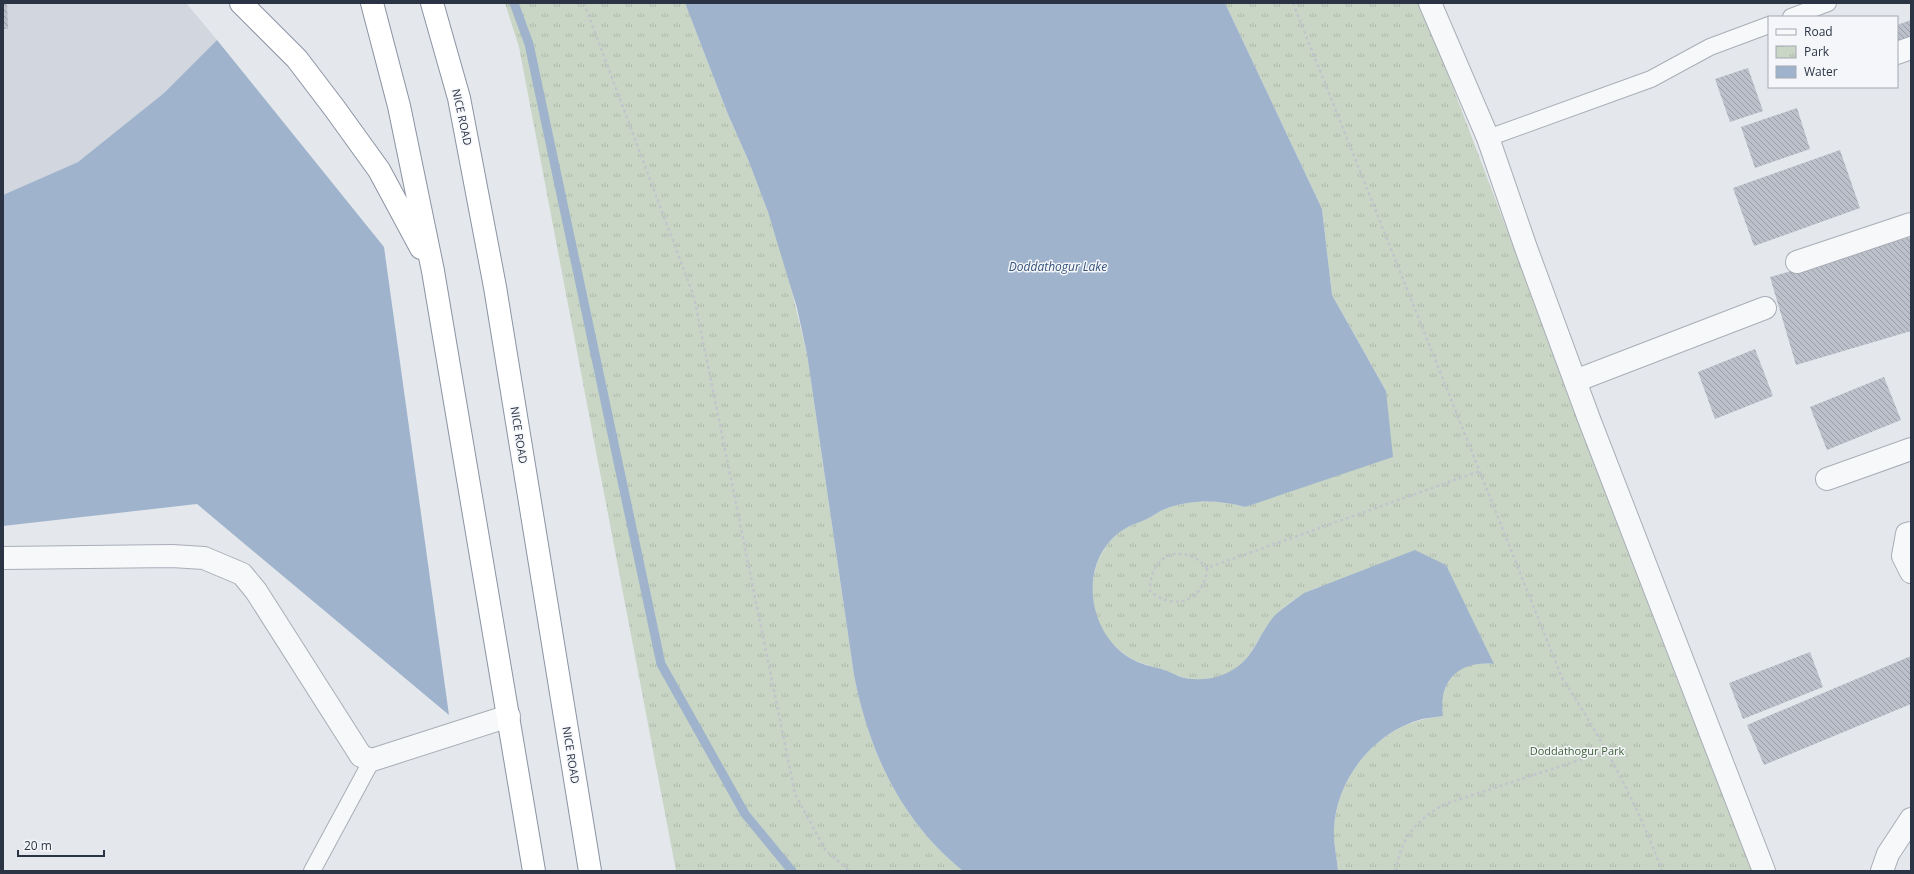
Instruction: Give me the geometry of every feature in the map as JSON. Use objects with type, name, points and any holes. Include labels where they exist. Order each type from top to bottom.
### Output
[{"type":"highway","points":[[241,3],[296,59],[335,108],[379,170],[433,271]]},
{"type":"highway","points":[[372,3],[399,106],[433,271],[534,871]]},
{"type":"highway","name":"NICE ROAD","points":[[432,3],[459,98],[495,287],[590,871]]},
{"type":"street","points":[[1430,3],[1488,138],[1526,248],[1575,381],[1764,871]]},
{"type":"street","points":[[1898,53],[1911,48]]},
{"type":"street","points":[[1797,262],[1911,224]]},
{"type":"street","points":[[1575,381],[1765,308]]},
{"type":"street","points":[[1827,479],[1911,449]]},
{"type":"street","points":[[1911,533],[1907,534],[1903,556],[1911,572]]},
{"type":"street","points":[[3,558],[172,556],[204,558],[242,574],[256,591],[361,756],[372,760],[509,716]]},
{"type":"street","points":[[1882,871],[1888,854],[1911,820]]},
{"type":"lane","points":[[1794,16],[1828,3]]},
{"type":"lane","points":[[1488,138],[1651,79],[1710,47],[1768,25]]},
{"type":"lane","points":[[312,871],[372,760]]},
{"type":"path","points":[[584,3],[694,297],[795,794],[826,851],[850,871]]},
{"type":"path","points":[[1293,3],[1562,678],[1607,751],[1637,808],[1662,871]]},
{"type":"path","points":[[1207,568],[1480,472]]},
{"type":"path","points":[[1183,553],[1192,556],[1207,568],[1207,577],[1198,592],[1192,598],[1183,601],[1165,601],[1150,591],[1152,572],[1164,558],[1173,554],[1183,553]]},
{"type":"path","points":[[1396,871],[1402,847],[1408,833],[1420,820],[1433,810],[1448,802],[1607,751]]},
{"type":"shaded area","points":[[3,3],[186,3],[217,40],[164,93],[78,162],[3,195]]},
{"type":"green space","points":[[505,3],[685,3],[727,112],[749,162],[785,263],[807,354],[854,675],[860,703],[879,758],[905,807],[922,830],[941,851],[963,871],[676,871],[519,47]]},
{"type":"green space","name":"Doddathogur Park","points":[[1225,3],[1421,3],[1678,682],[1757,871],[1338,871],[1334,834],[1336,810],[1350,776],[1361,760],[1373,747],[1388,735],[1404,726],[1424,719],[1442,716],[1442,700],[1444,692],[1447,684],[1457,672],[1464,667],[1475,663],[1494,664],[1318,587],[1306,592],[1285,606],[1269,623],[1247,658],[1240,666],[1231,672],[1220,676],[1205,679],[1189,679],[1174,675],[1138,662],[1127,656],[1105,635],[1093,606],[1092,590],[1094,574],[1099,559],[1106,546],[1120,531],[1163,510],[1186,503],[1215,502],[1245,507],[1386,391],[1332,295],[1322,209]]},
{"type":"water","name":"Doddathogur Lake","points":[[685,3],[1225,3],[1322,209],[1332,295],[1386,391],[1393,457],[1245,507],[1215,502],[1186,503],[1163,510],[1132,525],[1115,536],[1101,554],[1095,570],[1093,586],[1094,603],[1098,620],[1106,635],[1117,648],[1130,658],[1142,664],[1166,670],[1183,678],[1206,679],[1217,677],[1233,670],[1241,663],[1253,649],[1275,615],[1304,593],[1415,550],[1446,565],[1494,664],[1482,664],[1461,669],[1448,683],[1444,693],[1442,704],[1443,716],[1422,719],[1405,725],[1388,735],[1374,746],[1361,760],[1350,776],[1336,810],[1334,834],[1338,871],[963,871],[941,851],[922,830],[905,807],[891,783],[879,758],[860,703],[854,675],[807,354],[797,308],[768,212]]},
{"type":"water","points":[[217,40],[384,247],[449,715],[197,504],[3,526],[3,195],[78,162],[164,93]]},
{"type":"building","points":[[3,3],[7,3],[8,29],[3,29]]},
{"type":"building","points":[[1911,20],[1911,44],[1898,49],[1898,25]]},
{"type":"building","points":[[1748,68],[1763,111],[1730,122],[1715,79]]},
{"type":"building","points":[[1797,108],[1810,149],[1755,168],[1741,127]]},
{"type":"building","points":[[1840,150],[1860,208],[1754,246],[1733,188]]},
{"type":"building","points":[[1911,237],[1911,331],[1796,365],[1770,277]]},
{"type":"building","points":[[1755,349],[1773,396],[1715,419],[1698,372]]},
{"type":"building","points":[[1884,377],[1901,420],[1827,450],[1810,407]]},
{"type":"building","points":[[1810,652],[1823,687],[1743,719],[1729,683]]},
{"type":"building","points":[[1911,656],[1911,704],[1764,765],[1747,725]]},
{"type":"waterway","points":[[514,3],[529,44],[661,664],[745,814],[792,871]]}]
